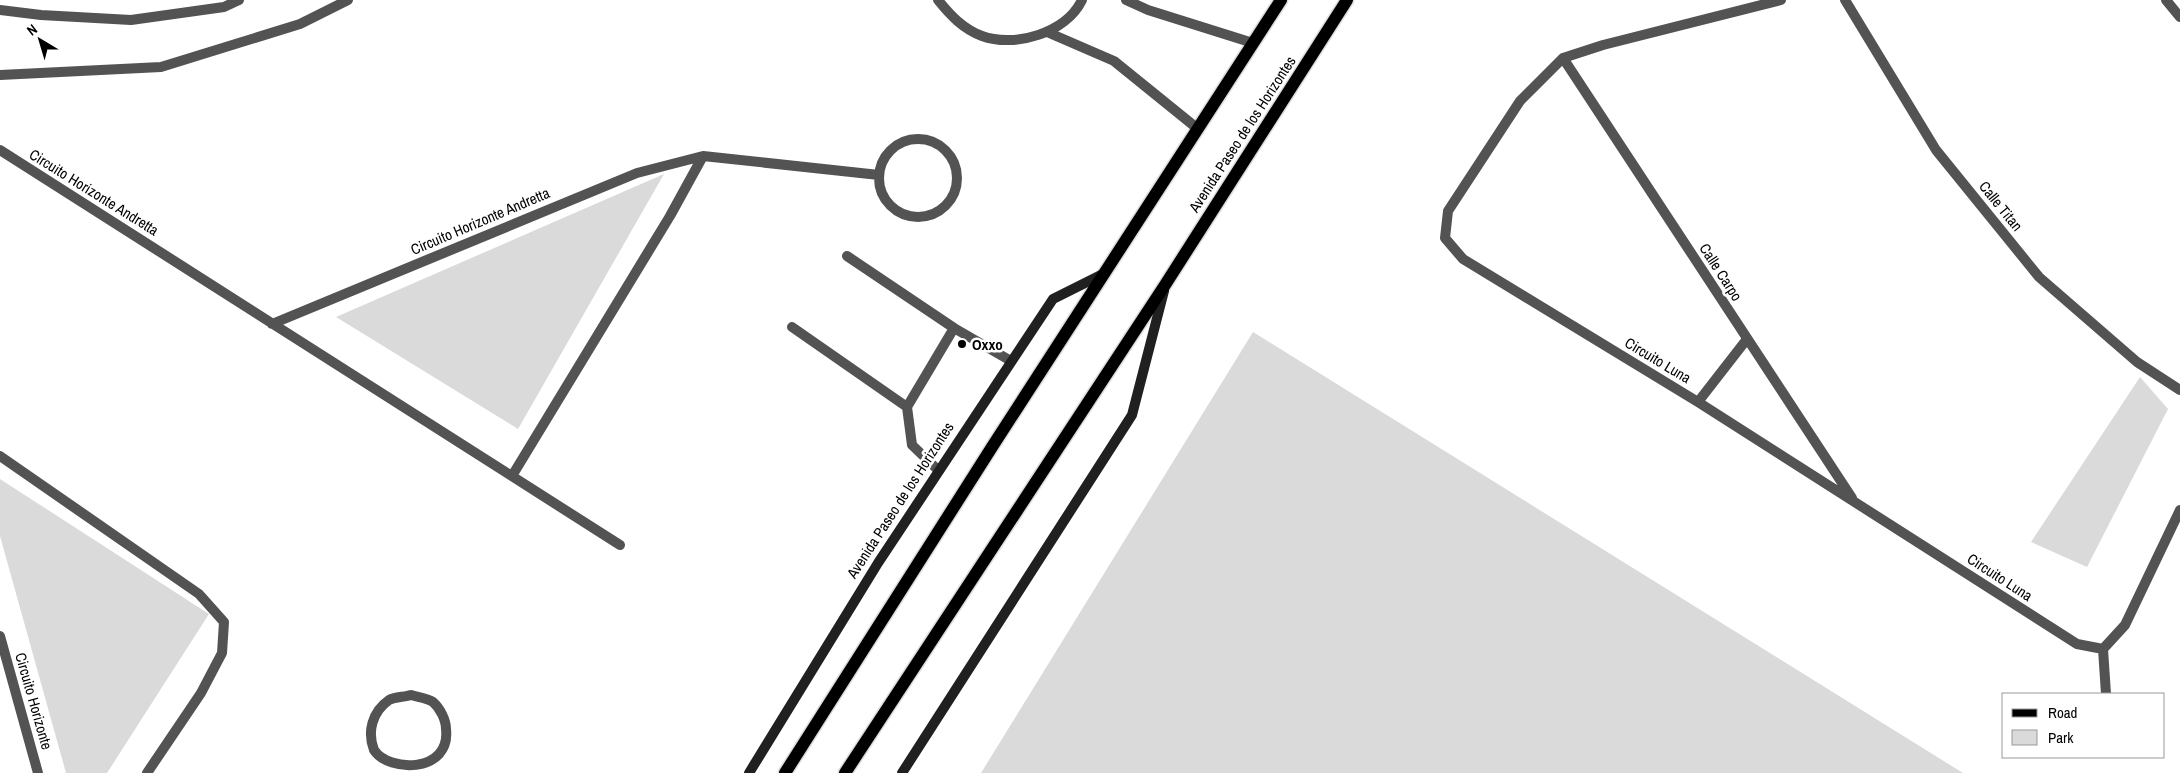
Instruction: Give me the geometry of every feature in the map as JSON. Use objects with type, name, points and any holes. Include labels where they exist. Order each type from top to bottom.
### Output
[{"type":"main road","points":[[785,773],[1281,0]]},
{"type":"main road","name":"Avenida Paseo de los Horizontes","points":[[845,773],[1165,285],[1347,0]]},
{"type":"street","points":[[0,10],[41,15],[131,20],[224,7],[239,0]]},
{"type":"street","points":[[0,75],[161,67],[300,24],[348,0]]},
{"type":"street","points":[[938,0],[954,20],[982,36],[1015,40],[1047,32],[1065,20],[1082,0]]},
{"type":"street","points":[[1126,0],[1148,10],[1253,43]]},
{"type":"street","name":"Circuito Luna","points":[[1781,0],[1603,45],[1563,58],[1520,101],[1448,211],[1446,238],[1463,259],[1698,402],[2077,644],[2103,649]]},
{"type":"street","name":"Calle Titan","points":[[1845,0],[1936,150],[2039,277],[2137,362],[2180,390]]},
{"type":"street","points":[[2166,0],[2180,17]]},
{"type":"street","points":[[1047,32],[1114,61],[1198,129]]},
{"type":"street","name":"Calle Carpo","points":[[1563,58],[1854,501]]},
{"type":"street","points":[[928,140],[948,151],[958,171],[955,193],[951,199],[941,211],[920,218],[898,213],[883,196],[879,175],[887,154],[906,141],[928,140]]},
{"type":"street","name":"Circuito Horizonte Andretta","points":[[0,150],[620,545]]},
{"type":"street","points":[[512,476],[670,216],[703,156]]},
{"type":"street","name":"Circuito Horizonte Andretta","points":[[272,324],[637,173],[703,156],[879,175]]},
{"type":"street","points":[[847,256],[954,328],[1011,361]]},
{"type":"street","name":"Avenida Paseo de los Horizontes","points":[[748,773],[878,563],[938,470],[1053,300],[1106,273]]},
{"type":"street","name":"Avenida Paseo de los Horizontes","points":[[902,773],[1132,415],[1165,285]]},
{"type":"street","points":[[792,327],[907,407]]},
{"type":"street","points":[[938,470],[912,445],[907,407],[954,328]]},
{"type":"street","points":[[1698,402],[1747,339]]},
{"type":"street","points":[[0,456],[199,594],[224,622],[222,653],[200,693],[147,773]]},
{"type":"street","points":[[2106,693],[2103,649],[2125,625],[2180,510]]},
{"type":"street","name":"Circuito Horizonte","points":[[0,636],[38,773]]},
{"type":"street","points":[[411,695],[433,702],[446,720],[448,742],[437,762],[417,773],[382,769],[369,738],[374,716],[390,700],[411,695]]},
{"type":"green space","points":[[664,174],[518,429],[336,317]]},
{"type":"green space","points":[[1253,332],[1963,773],[981,773]]},
{"type":"green space","points":[[2140,377],[2168,409],[2087,567],[2031,542]]},
{"type":"green space","points":[[0,479],[209,614],[107,773],[66,773],[0,536]]},
{"type":"place","name":"Oxxo","points":[[962,344]]}]
